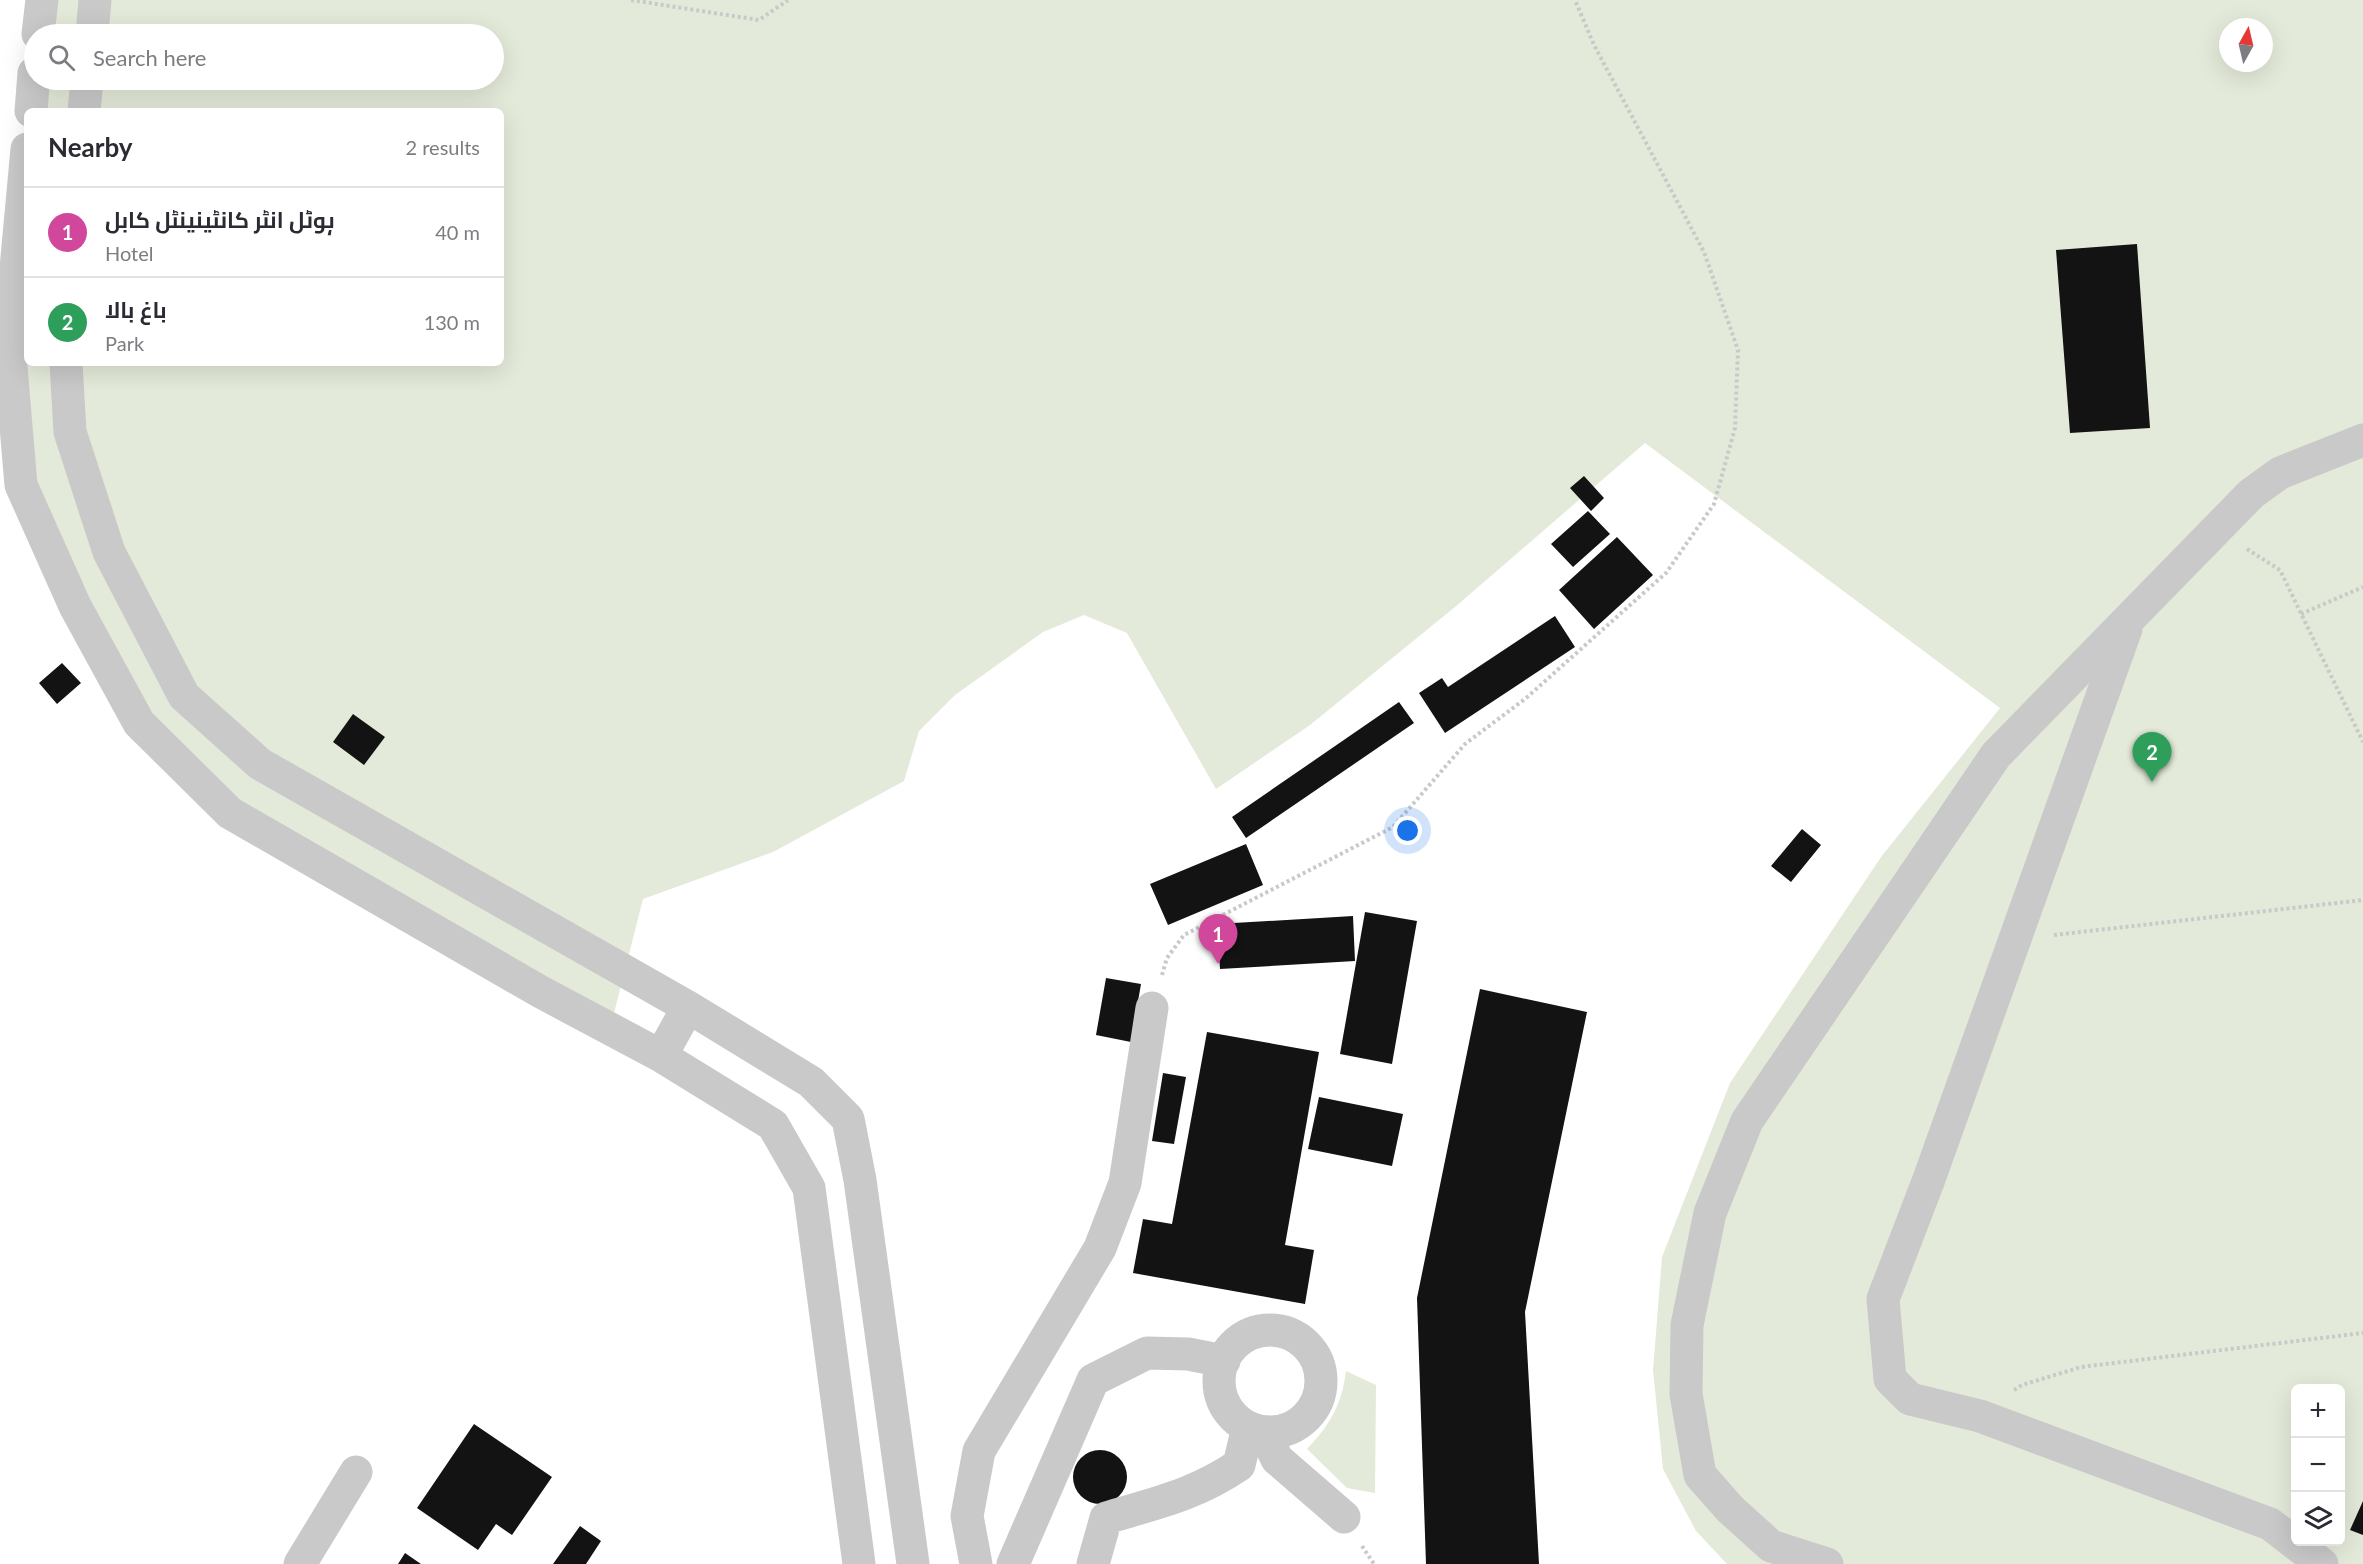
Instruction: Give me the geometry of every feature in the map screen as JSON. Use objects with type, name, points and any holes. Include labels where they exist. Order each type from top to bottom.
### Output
[{"type":"street","points":[[39,24],[42,0]]},
{"type":"street","points":[[93,24],[95,0]]},
{"type":"street","points":[[31,108],[33,90]]},
{"type":"street","points":[[84,108],[86,90]]},
{"type":"street","points":[[24,182],[9,344],[21,485],[75,606],[139,723],[230,813],[541,992],[661,1056],[773,1125],[809,1188],[858,1556],[911,1553],[860,1180],[848,1119],[812,1082],[688,1007],[260,764],[184,696],[109,552],[70,432],[66,366]]},
{"type":"street","points":[[1827,1564],[1771,1546],[1730,1509],[1700,1475],[1686,1394],[1687,1325],[1710,1213],[1747,1121],[1996,755],[2251,494],[2280,473],[2363,440]]},
{"type":"street","points":[[2130,618],[1883,1299],[1890,1379],[1910,1399],[1980,1416],[2270,1524],[2322,1564]]},
{"type":"street","points":[[661,1056],[688,1007]]},
{"type":"street","points":[[976,1564],[967,1516],[979,1451],[1100,1248],[1125,1183],[1152,1008]]},
{"type":"street","points":[[1256,1430],[1292,1427],[1307,1417],[1316,1406],[1321,1389],[1321,1373],[1316,1356],[1301,1340],[1285,1332],[1264,1330],[1237,1342],[1224,1361],[1219,1378],[1221,1396],[1233,1417],[1256,1430],[1277,1459],[1344,1517]]},
{"type":"street","points":[[1013,1564],[1093,1380],[1147,1353],[1188,1354],[1224,1361]]},
{"type":"street","points":[[1093,1564],[1106,1518],[1212,1484],[1239,1465],[1256,1430]]},
{"type":"street","points":[[300,1564],[356,1472]]},
{"type":"path","points":[[631,0],[759,20],[788,0]]},
{"type":"path","points":[[1152,1008],[1167,958],[1184,934],[1393,827],[1465,744],[1525,699],[1666,573],[1714,504],[1735,428],[1738,350],[1704,252],[1594,45],[1575,0]]},
{"type":"path","points":[[2217,529],[2280,570],[2363,742]]},
{"type":"path","points":[[2301,614],[2363,587]]},
{"type":"path","points":[[2014,940],[2363,900]]},
{"type":"path","points":[[1980,1416],[2022,1385],[2081,1367],[2363,1333]]},
{"type":"green space","points":[[42,0],[2363,0],[2363,1564],[1727,1564],[1696,1531],[1663,1469],[1653,1370],[1662,1257],[1730,1083],[1881,857],[2000,708],[1645,443],[1455,607],[1310,725],[1216,789],[1127,633],[1084,615],[1043,632],[955,695],[919,731],[904,781],[773,852],[643,899],[610,1029],[230,813],[139,723],[21,485],[24,317],[24,366],[504,366],[504,108],[31,108],[33,90],[504,90],[504,24],[39,24]]},
{"type":"green space","points":[[1346,1371],[1376,1385],[1375,1493],[1347,1488],[1307,1449],[1334,1413]]},
{"type":"building","points":[[2137,244],[2150,428],[2070,433],[2056,250]]},
{"type":"building","points":[[1584,476],[1604,498],[1591,511],[1570,488]]},
{"type":"building","points":[[1588,511],[1610,534],[1573,567],[1551,544]]},
{"type":"building","points":[[1617,537],[1653,575],[1594,629],[1559,590]]},
{"type":"building","points":[[1555,616],[1575,647],[1445,733],[1419,693],[1442,678],[1448,687]]},
{"type":"building","points":[[62,663],[81,683],[57,704],[39,683]]},
{"type":"building","points":[[1399,702],[1414,723],[1246,838],[1232,817]]},
{"type":"building","points":[[353,714],[385,737],[364,765],[333,742]]},
{"type":"building","points":[[1802,829],[1821,845],[1791,882],[1771,866]]},
{"type":"building","points":[[1246,844],[1263,885],[1168,925],[1150,884]]},
{"type":"building","points":[[1365,912],[1417,921],[1392,1064],[1340,1054]]},
{"type":"building","points":[[1353,916],[1355,961],[1220,969],[1217,924]]},
{"type":"building","points":[[1106,978],[1141,984],[1131,1042],[1096,1035]]},
{"type":"building","points":[[1480,989],[1587,1012],[1525,1312],[1539,1564],[1426,1564],[1417,1298]]},
{"type":"building","points":[[1207,1032],[1319,1052],[1285,1245],[1314,1250],[1305,1304],[1133,1273],[1143,1219],[1172,1224]]},
{"type":"building","points":[[1163,1073],[1186,1077],[1174,1144],[1152,1141]]},
{"type":"building","points":[[1319,1097],[1403,1114],[1392,1166],[1308,1149]]},
{"type":"building","points":[[474,1424],[552,1477],[512,1535],[496,1524],[478,1550],[417,1508]]},
{"type":"building","points":[[1100,1450],[1110,1452],[1119,1458],[1125,1467],[1127,1477],[1125,1487],[1119,1496],[1110,1502],[1100,1504],[1090,1502],[1081,1496],[1075,1487],[1073,1477],[1075,1467],[1081,1458],[1090,1452]]},
{"type":"building","points":[[2363,1501],[2363,1535],[2350,1530]]},
{"type":"building","points":[[580,1526],[601,1541],[586,1564],[553,1564]]},
{"type":"building","points":[[405,1553],[421,1564],[398,1564]]},
{"type":"place","name":"باغ بالا","points":[[2152,782]]},
{"type":"place","name":"ہوٹل انٹر کانٹینینٹل کابل","points":[[1218,964]]}]
